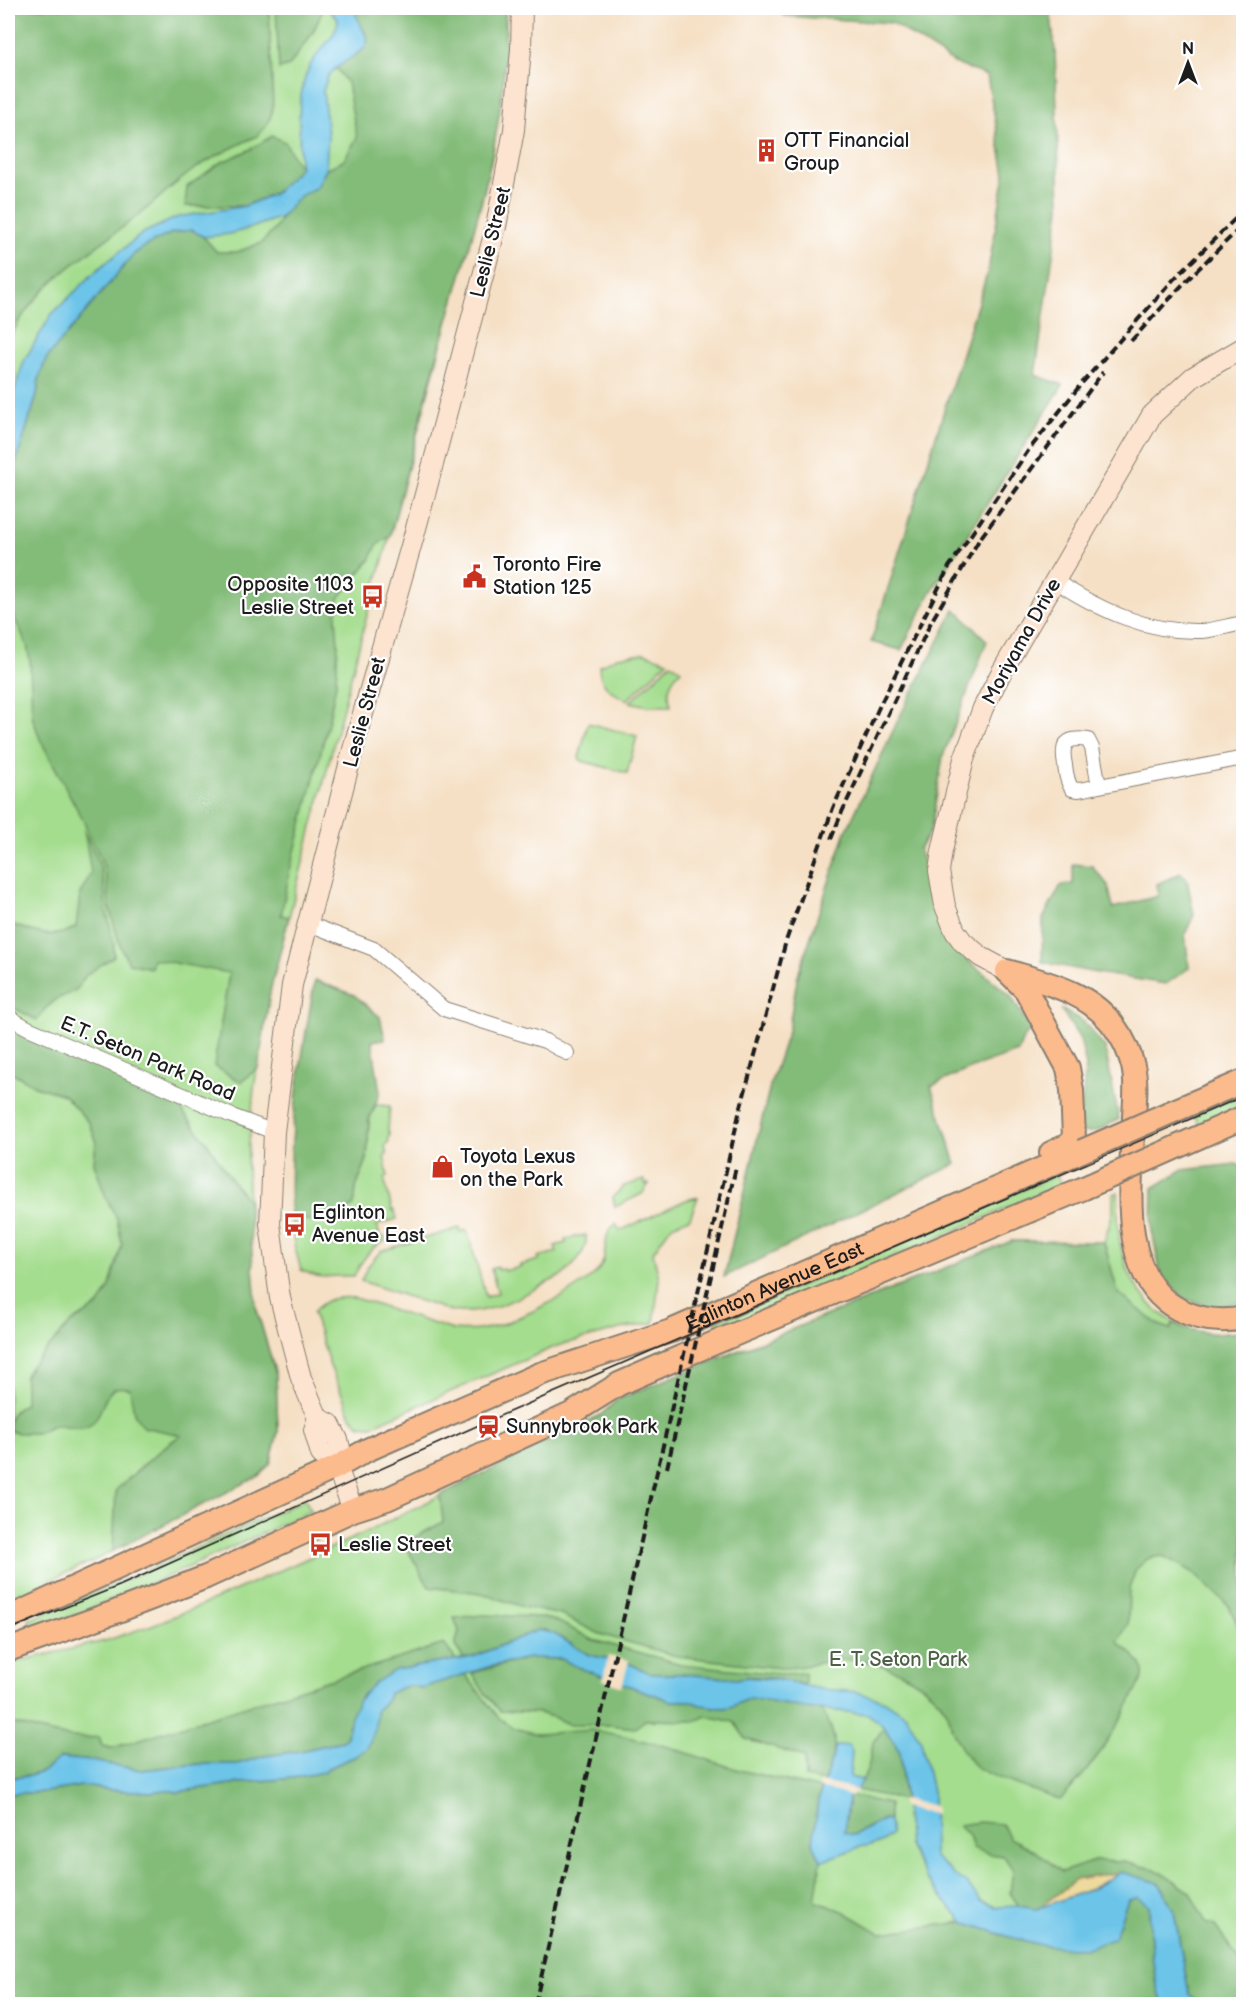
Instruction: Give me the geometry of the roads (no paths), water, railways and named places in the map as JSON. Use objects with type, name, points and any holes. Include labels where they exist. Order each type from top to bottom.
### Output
[{"type":"main road","name":"Leslie Street","points":[[353,1510],[337,1467],[321,1454],[314,1430],[318,1418],[301,1378],[280,1298],[270,1224],[274,1132],[292,985],[356,738],[415,532],[496,226],[514,130],[522,8]]},
{"type":"main road","name":"Moriyama Drive","points":[[1007,971],[981,957],[963,942],[955,931],[945,906],[939,871],[964,759],[983,708],[1001,673],[1152,415],[1193,377],[1243,350]]},
{"type":"main road","points":[[919,1223],[970,1193],[1068,1145],[1074,1138],[1072,1090],[1068,1068],[1026,990],[1007,971]]},
{"type":"main road","points":[[1007,971],[1059,987],[1093,1004],[1118,1030],[1126,1047],[1134,1068],[1135,1094],[1132,1229],[1140,1264],[1147,1281],[1170,1305],[1204,1320],[1218,1322],[1244,1318]]},
{"type":"main road","name":"Eglinton Avenue East","points":[[8,1617],[337,1467],[367,1450],[540,1374],[671,1331],[1244,1081]]},
{"type":"main road","name":"Eglinton Avenue East","points":[[8,1650],[206,1577],[353,1510],[387,1499],[571,1414],[619,1384],[659,1366],[1084,1188],[1244,1117]]},
{"type":"street","points":[[1055,581],[1085,601],[1119,617],[1165,630],[1204,631],[1244,623]]},
{"type":"street","points":[[1099,786],[1244,758]]},
{"type":"street","points":[[309,924],[374,949],[444,1010],[545,1041],[567,1053]]},
{"type":"street","name":"E.T. Seton Park Road","points":[[8,1017],[28,1028],[178,1093],[274,1132]]},
{"type":"water","points":[[328,8],[353,8],[368,40],[364,49],[328,76],[323,91],[328,135],[326,169],[317,187],[300,196],[281,217],[251,228],[204,237],[192,230],[172,233],[134,254],[46,359],[14,468],[8,473],[8,410],[24,361],[51,315],[97,270],[143,233],[178,217],[245,206],[275,193],[300,168],[299,116],[305,79],[312,61],[337,27],[338,20]]},
{"type":"water","points":[[538,1630],[553,1633],[589,1655],[628,1663],[652,1674],[781,1680],[820,1689],[857,1692],[885,1701],[906,1715],[921,1741],[933,1796],[934,1856],[966,1883],[981,1901],[996,1907],[1019,1906],[1036,1909],[1091,1889],[1121,1872],[1159,1883],[1174,1911],[1189,1994],[1199,2004],[1164,2004],[1154,1970],[1149,1905],[1138,1897],[1128,1899],[1114,1939],[1084,1949],[1041,1945],[963,1922],[927,1880],[909,1846],[900,1752],[884,1727],[868,1714],[805,1708],[750,1698],[731,1707],[722,1708],[691,1701],[672,1701],[582,1669],[561,1659],[529,1658],[488,1667],[421,1688],[409,1686],[389,1693],[387,1700],[376,1710],[375,1729],[367,1748],[324,1772],[177,1792],[111,1790],[82,1786],[45,1792],[8,1794],[8,1778],[42,1772],[61,1758],[141,1770],[200,1764],[237,1764],[265,1756],[343,1741],[347,1737],[352,1712],[362,1695],[376,1682],[395,1670],[473,1657]]},
{"type":"water","points":[[848,1745],[852,1751],[850,1777],[863,1780],[857,1790],[850,1789],[844,1832],[854,1835],[885,1819],[889,1822],[891,1834],[881,1843],[860,1847],[821,1861],[813,1843],[818,1801],[836,1746]]},
{"type":"tram line","points":[[8,1630],[119,1586],[488,1421],[1244,1096]]},
{"type":"railway","points":[[535,2004],[739,1114],[786,941],[833,808],[880,705],[949,567],[1028,451],[1082,383],[1174,279],[1244,210]]},
{"type":"railway","points":[[1131,341],[1185,282],[1244,224]]},
{"type":"railway","points":[[831,839],[931,622],[979,540],[1103,372]]},
{"type":"railway","points":[[667,1468],[736,1167]]},
{"type":"place","name":"OTT Financial Group","points":[[766,151]]},
{"type":"place","name":"Toronto Fire Station 125","points":[[475,576]]},
{"type":"place","name":"Opposite 1103 Leslie Street","points":[[372,596]]},
{"type":"place","name":"Toyota Lexus on the Park","points":[[442,1167]]},
{"type":"place","name":"Eglinton Avenue East","points":[[294,1224]]},
{"type":"place","name":"Sunnybrook Park","points":[[488,1426]]},
{"type":"place","name":"Leslie Street","points":[[320,1544]]},
{"type":"park label","name":"E. T. Seton Park","points":[[898,1659]]}]
